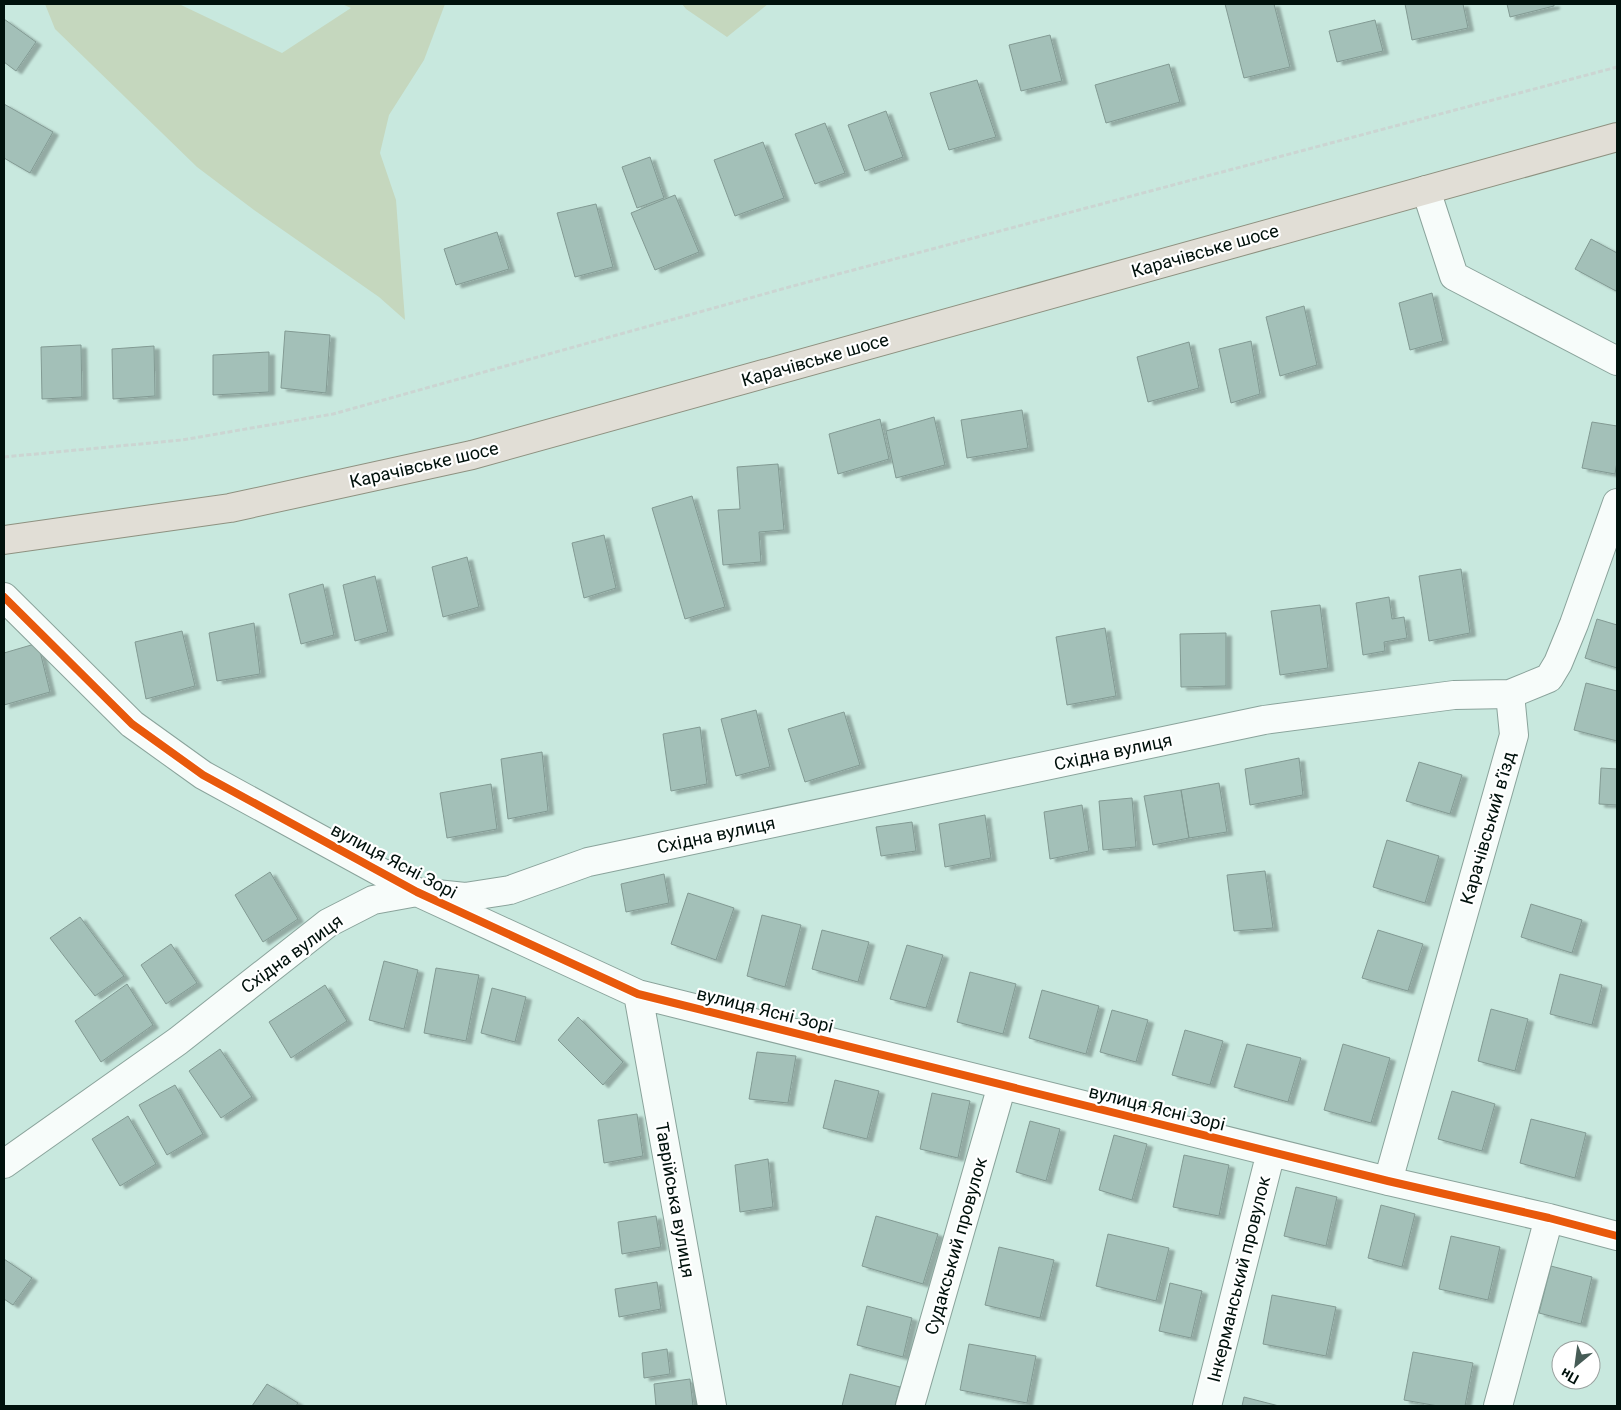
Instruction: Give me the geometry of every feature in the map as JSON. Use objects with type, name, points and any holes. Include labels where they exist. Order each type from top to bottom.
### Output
[{"type":"main road","name":"Карачівське шосе","points":[[4,540],[230,508],[472,455],[1617,137]]},
{"type":"street","points":[[1426,190],[1454,276],[1617,362]]},
{"type":"street","points":[[1510,694],[1549,678],[1558,663],[1617,504]]},
{"type":"street","name":"вулиця Ясні Зорі","points":[[4,597],[132,724],[195,770],[416,892],[638,994],[1388,1181],[1549,1218],[1617,1236]]},
{"type":"street","name":"Східна вулиця","points":[[4,1164],[178,1041],[328,923],[373,900],[416,892],[465,897],[510,890],[588,862],[1264,720],[1454,695],[1510,694]]},
{"type":"street","name":"Карачівський в’їзд","points":[[1388,1181],[1514,735],[1510,694]]},
{"type":"street","name":"Таврійська вулиця","points":[[638,994],[712,1406]]},
{"type":"street","name":"Судакський провулок","points":[[910,1406],[1002,1085]]},
{"type":"street","name":"Інкерманський провулок","points":[[1207,1406],[1271,1152]]},
{"type":"street","points":[[1498,1406],[1549,1218]]},
{"type":"path","points":[[4,457],[182,440],[333,414],[793,286],[1617,67]]},
{"type":"green space","points":[[45,4],[179,4],[282,53],[351,8],[342,4],[445,4],[424,60],[389,115],[380,153],[396,200],[405,320],[379,297],[254,210],[197,167],[55,29]]},
{"type":"green space","points":[[682,4],[768,4],[727,37],[686,9]]},
{"type":"building","points":[[1225,4],[1274,4],[1290,67],[1244,78]]},
{"type":"building","points":[[1405,4],[1463,4],[1468,28],[1412,40]]},
{"type":"building","points":[[1507,4],[1554,4],[1554,6],[1510,17]]},
{"type":"building","points":[[4,19],[36,42],[16,71],[4,62]]},
{"type":"building","points":[[1375,20],[1383,51],[1337,62],[1329,31]]},
{"type":"building","points":[[1050,35],[1062,81],[1021,91],[1009,45]]},
{"type":"building","points":[[1169,64],[1180,102],[1106,123],[1095,85]]},
{"type":"building","points":[[977,80],[996,137],[949,150],[930,93]]},
{"type":"building","points":[[4,104],[53,132],[30,173],[4,158]]},
{"type":"building","points":[[886,111],[903,157],[865,171],[848,125]]},
{"type":"building","points":[[825,123],[845,173],[815,184],[795,134]]},
{"type":"building","points":[[763,142],[784,198],[735,216],[714,160]]},
{"type":"building","points":[[650,157],[664,198],[637,208],[622,167]]},
{"type":"building","points":[[675,195],[699,252],[655,270],[631,213]]},
{"type":"building","points":[[596,204],[613,267],[575,277],[557,213]]},
{"type":"building","points":[[497,232],[509,269],[456,285],[444,249]]},
{"type":"building","points":[[1591,239],[1617,253],[1616,291],[1575,269]]},
{"type":"building","points":[[1432,293],[1443,341],[1410,350],[1399,303]]},
{"type":"building","points":[[1304,306],[1317,365],[1280,376],[1266,317]]},
{"type":"building","points":[[285,331],[330,335],[326,393],[281,388]]},
{"type":"building","points":[[1251,341],[1260,394],[1231,403],[1219,349]]},
{"type":"building","points":[[1189,342],[1199,388],[1148,402],[1137,357]]},
{"type":"building","points":[[81,345],[82,397],[42,399],[41,347]]},
{"type":"building","points":[[154,346],[155,396],[113,399],[112,349]]},
{"type":"building","points":[[269,352],[269,392],[213,395],[213,355]]},
{"type":"building","points":[[1022,410],[1028,448],[967,458],[961,420]]},
{"type":"building","points":[[934,417],[945,465],[896,478],[886,431]]},
{"type":"building","points":[[880,419],[889,459],[838,474],[829,434]]},
{"type":"building","points":[[1592,422],[1617,426],[1615,474],[1582,468]]},
{"type":"building","points":[[778,464],[784,530],[759,532],[761,562],[723,565],[718,510],[740,509],[737,467]]},
{"type":"building","points":[[692,496],[725,607],[685,619],[652,508]]},
{"type":"building","points":[[604,535],[616,588],[584,598],[572,543]]},
{"type":"building","points":[[467,557],[479,607],[443,617],[432,567]]},
{"type":"building","points":[[1461,569],[1470,633],[1429,641],[1419,576]]},
{"type":"building","points":[[375,576],[388,632],[355,641],[343,585]]},
{"type":"building","points":[[323,584],[334,635],[301,644],[289,594]]},
{"type":"building","points":[[1389,597],[1392,619],[1404,617],[1407,638],[1384,642],[1385,651],[1363,655],[1356,603]]},
{"type":"building","points":[[1320,605],[1328,668],[1280,675],[1271,611]]},
{"type":"building","points":[[1597,619],[1617,625],[1617,668],[1585,658]]},
{"type":"building","points":[[254,623],[260,674],[217,681],[209,633]]},
{"type":"building","points":[[1105,628],[1116,696],[1067,705],[1056,637]]},
{"type":"building","points":[[182,631],[195,686],[146,699],[135,642]]},
{"type":"building","points":[[1226,633],[1226,686],[1181,687],[1180,634]]},
{"type":"building","points":[[38,643],[50,692],[4,705],[4,653]]},
{"type":"building","points":[[1586,683],[1617,691],[1617,741],[1574,730]]},
{"type":"building","points":[[756,710],[770,767],[736,776],[721,719]]},
{"type":"building","points":[[844,712],[860,765],[805,782],[788,729]]},
{"type":"building","points":[[700,727],[707,784],[671,791],[663,734]]},
{"type":"building","points":[[542,752],[548,811],[508,819],[501,759]]},
{"type":"building","points":[[1299,758],[1303,795],[1250,805],[1245,769]]},
{"type":"building","points":[[1419,762],[1462,775],[1450,814],[1406,801]]},
{"type":"building","points":[[1601,768],[1617,769],[1617,805],[1599,804]]},
{"type":"building","points":[[1219,783],[1227,832],[1189,838],[1181,790]]},
{"type":"building","points":[[491,784],[497,829],[447,838],[440,793]]},
{"type":"building","points":[[1181,790],[1189,838],[1153,845],[1144,796]]},
{"type":"building","points":[[1132,798],[1136,847],[1103,850],[1099,801]]},
{"type":"building","points":[[1082,805],[1089,851],[1050,859],[1044,812]]},
{"type":"building","points":[[985,815],[991,858],[945,867],[939,824]]},
{"type":"building","points":[[912,822],[916,851],[881,856],[876,827]]},
{"type":"building","points":[[1387,840],[1439,856],[1425,903],[1373,887]]},
{"type":"building","points":[[1265,871],[1273,928],[1234,931],[1227,875]]},
{"type":"building","points":[[270,872],[298,919],[263,942],[235,895]]},
{"type":"building","points":[[664,874],[669,903],[626,912],[621,884]]},
{"type":"building","points":[[688,893],[734,908],[716,960],[671,944]]},
{"type":"building","points":[[1531,904],[1582,920],[1572,953],[1521,937]]},
{"type":"building","points":[[762,915],[801,925],[785,987],[747,976]]},
{"type":"building","points":[[80,917],[124,976],[95,996],[50,938]]},
{"type":"building","points":[[822,930],[869,942],[858,982],[812,969]]},
{"type":"building","points":[[1378,930],[1423,944],[1408,991],[1362,978]]},
{"type":"building","points":[[171,944],[197,983],[166,1004],[141,965]]},
{"type":"building","points":[[907,945],[943,955],[926,1008],[890,999]]},
{"type":"building","points":[[384,961],[418,970],[404,1029],[369,1020]]},
{"type":"building","points":[[436,968],[479,975],[466,1041],[424,1033]]},
{"type":"building","points":[[970,972],[1016,984],[1003,1034],[957,1022]]},
{"type":"building","points":[[1560,974],[1602,985],[1592,1025],[1550,1014]]},
{"type":"building","points":[[127,984],[153,1025],[101,1062],[75,1021]]},
{"type":"building","points":[[325,985],[347,1021],[291,1058],[269,1022]]},
{"type":"building","points":[[492,988],[526,997],[515,1042],[481,1033]]},
{"type":"building","points":[[1042,990],[1099,1006],[1086,1054],[1029,1038]]},
{"type":"building","points":[[1491,1009],[1528,1019],[1515,1071],[1478,1061]]},
{"type":"building","points":[[1112,1010],[1148,1020],[1136,1062],[1100,1052]]},
{"type":"building","points":[[578,1017],[623,1062],[603,1085],[558,1040]]},
{"type":"building","points":[[1185,1030],[1223,1041],[1210,1085],[1172,1075]]},
{"type":"building","points":[[1247,1044],[1301,1058],[1288,1102],[1234,1087]]},
{"type":"building","points":[[1343,1044],[1390,1058],[1371,1123],[1324,1110]]},
{"type":"building","points":[[220,1049],[252,1097],[221,1118],[189,1071]]},
{"type":"building","points":[[757,1052],[796,1056],[788,1103],[749,1099]]},
{"type":"building","points":[[835,1080],[879,1091],[867,1139],[823,1128]]},
{"type":"building","points":[[175,1085],[203,1134],[167,1155],[139,1105]]},
{"type":"building","points":[[1452,1091],[1495,1104],[1482,1151],[1438,1139]]},
{"type":"building","points":[[932,1093],[970,1101],[958,1158],[920,1149]]},
{"type":"building","points":[[637,1114],[643,1156],[604,1163],[598,1120]]},
{"type":"building","points":[[128,1116],[156,1164],[120,1186],[92,1139]]},
{"type":"building","points":[[1531,1119],[1586,1133],[1575,1178],[1520,1163]]},
{"type":"building","points":[[1030,1121],[1060,1129],[1046,1181],[1016,1172]]},
{"type":"building","points":[[1114,1135],[1147,1144],[1132,1200],[1099,1190]]},
{"type":"building","points":[[1184,1155],[1229,1165],[1219,1216],[1173,1207]]},
{"type":"building","points":[[768,1159],[773,1207],[740,1212],[735,1165]]},
{"type":"building","points":[[1296,1187],[1337,1197],[1326,1246],[1284,1236]]},
{"type":"building","points":[[1381,1205],[1415,1214],[1402,1267],[1368,1258]]},
{"type":"building","points":[[656,1216],[661,1247],[622,1254],[618,1222]]},
{"type":"building","points":[[876,1216],[938,1234],[923,1284],[862,1266]]},
{"type":"building","points":[[1108,1234],[1169,1248],[1156,1301],[1096,1286]]},
{"type":"building","points":[[1451,1236],[1500,1247],[1488,1300],[1439,1289]]},
{"type":"building","points":[[999,1247],[1054,1260],[1040,1318],[985,1305]]},
{"type":"building","points":[[4,1259],[32,1278],[13,1305],[4,1299]]},
{"type":"building","points":[[1551,1266],[1592,1277],[1581,1324],[1539,1313]]},
{"type":"building","points":[[657,1282],[661,1309],[619,1317],[615,1289]]},
{"type":"building","points":[[1170,1283],[1202,1291],[1191,1338],[1159,1331]]},
{"type":"building","points":[[1272,1295],[1336,1307],[1326,1356],[1263,1344]]},
{"type":"building","points":[[867,1306],[912,1318],[903,1357],[857,1345]]},
{"type":"building","points":[[969,1344],[1036,1356],[1027,1403],[960,1390]]},
{"type":"building","points":[[667,1349],[670,1374],[644,1378],[642,1353]]},
{"type":"building","points":[[1413,1352],[1473,1363],[1465,1406],[1438,1406],[1404,1400]]},
{"type":"building","points":[[850,1374],[900,1387],[895,1406],[842,1406]]},
{"type":"building","points":[[690,1379],[693,1406],[656,1406],[654,1384]]},
{"type":"building","points":[[267,1384],[298,1403],[296,1406],[252,1406]]},
{"type":"building","points":[[1244,1397],[1279,1406],[1242,1406]]},
{"type":"cycle path","points":[[4,597],[132,724],[203,775],[417,892],[638,994],[1388,1181],[1549,1218],[1617,1236]]}]
